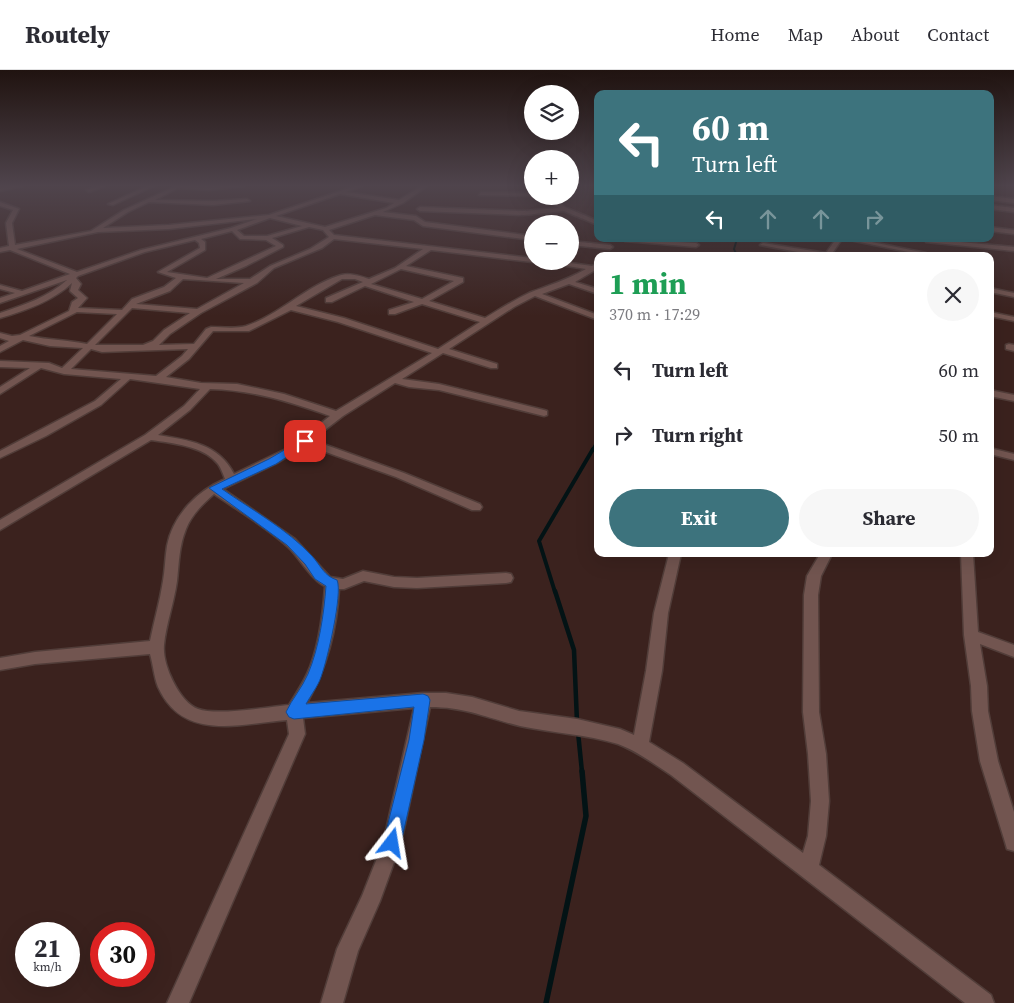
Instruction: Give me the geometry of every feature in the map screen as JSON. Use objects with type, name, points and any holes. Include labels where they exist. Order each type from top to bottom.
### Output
[{"type":"street","points":[[10,230],[10,243],[14,251],[75,277]]},
{"type":"street","points":[[0,250],[98,230],[109,230]]},
{"type":"street","points":[[0,301],[75,277],[143,251],[196,238],[234,230],[242,238],[267,238],[293,230]]},
{"type":"street","points":[[325,230],[328,235],[333,237],[524,259]]},
{"type":"street","points":[[466,230],[524,237]]},
{"type":"street","points":[[994,230],[1014,232]]},
{"type":"street","points":[[146,346],[156,343],[167,332],[198,311],[244,288],[272,266],[327,245],[333,237]]},
{"type":"street","points":[[196,238],[202,242],[203,249],[161,272],[170,276],[180,277],[246,281],[255,279]]},
{"type":"street","points":[[209,279],[244,265],[282,246],[267,238]]},
{"type":"street","points":[[608,252],[609,242]]},
{"type":"street","points":[[660,242],[696,245]]},
{"type":"street","points":[[862,242],[909,252]]},
{"type":"street","points":[[948,242],[1014,249]]},
{"type":"street","points":[[579,244],[610,247]]},
{"type":"street","points":[[763,245],[795,246],[815,252]]},
{"type":"street","points":[[330,300],[400,267],[430,248]]},
{"type":"street","points":[[579,265],[594,267]]},
{"type":"street","points":[[392,312],[424,300],[460,280],[400,267]]},
{"type":"street","points":[[594,268],[569,282],[510,304],[441,351],[337,415],[305,441],[273,462],[214,488],[194,505],[180,527],[174,544],[170,582],[156,647],[165,685],[178,704],[194,716],[214,719],[423,700],[446,700],[472,704],[519,718],[578,727],[620,737],[640,746],[677,769],[982,1003]]},
{"type":"street","points":[[75,277],[77,284],[74,291],[83,298],[75,304],[75,310]]},
{"type":"street","points":[[0,316],[46,298],[75,277]]},
{"type":"street","points":[[64,371],[138,299],[167,289],[180,277]]},
{"type":"street","points":[[158,379],[186,357],[202,341],[206,332],[211,330],[246,329],[290,307],[300,299],[341,277],[356,277],[410,299],[424,300],[486,321]]},
{"type":"street","points":[[569,282],[594,291]]},
{"type":"street","points":[[0,287],[22,293]]},
{"type":"street","points":[[994,291],[1014,295]]},
{"type":"street","points":[[536,294],[594,316]]},
{"type":"street","points":[[290,307],[341,320],[494,366]]},
{"type":"street","points":[[0,349],[75,310],[198,311]]},
{"type":"street","points":[[994,315],[1014,319]]},
{"type":"street","points":[[0,335],[50,343],[71,343],[94,348],[196,346]]},
{"type":"street","points":[[0,364],[49,366],[64,371],[158,379],[208,386],[237,387],[337,415]]},
{"type":"street","points":[[0,391],[37,367]]},
{"type":"street","points":[[0,455],[98,403],[128,376]]},
{"type":"street","points":[[395,380],[409,384],[438,387],[544,413]]},
{"type":"street","points":[[0,526],[149,437],[187,408],[208,386]]},
{"type":"street","points":[[994,394],[1014,398]]},
{"type":"street","points":[[149,437],[180,441],[201,449],[221,461],[231,479]]},
{"type":"street","points":[[305,441],[400,475],[476,507]]},
{"type":"street","points":[[994,452],[1014,457]]},
{"type":"street","points":[[214,488],[291,542],[309,560],[325,581],[344,584],[363,576],[394,582],[417,583],[506,578]]},
{"type":"street","points":[[640,746],[654,671],[661,613],[674,557]]},
{"type":"street","points":[[808,870],[818,836],[820,801],[817,754],[811,712],[811,595],[814,576],[824,557]]},
{"type":"street","points":[[967,557],[971,635],[979,686],[980,711],[989,761],[1014,842]]},
{"type":"street","points":[[178,1003],[297,734],[294,712],[314,678],[321,658],[331,603],[332,583]]},
{"type":"street","points":[[971,635],[1014,651]]},
{"type":"street","points":[[0,664],[35,658],[156,647]]},
{"type":"street","points":[[332,1003],[348,949],[370,901],[392,843],[416,740],[423,700]]},
{"type":"waterway","points":[[735,252],[736,242]]},
{"type":"waterway","points":[[592,451],[594,447]]},
{"type":"waterway","points":[[555,592],[539,541],[593,449]]},
{"type":"waterway","points":[[555,591],[574,650],[577,722]]},
{"type":"waterway","points":[[578,732],[582,772]]},
{"type":"waterway","points":[[546,1003],[586,816],[582,771]]},
{"type":"route","points":[[305,441],[273,462],[214,488],[291,542],[309,560],[325,581],[332,583],[331,603],[321,658],[314,678],[294,712],[423,700],[416,740],[392,843]]}]
